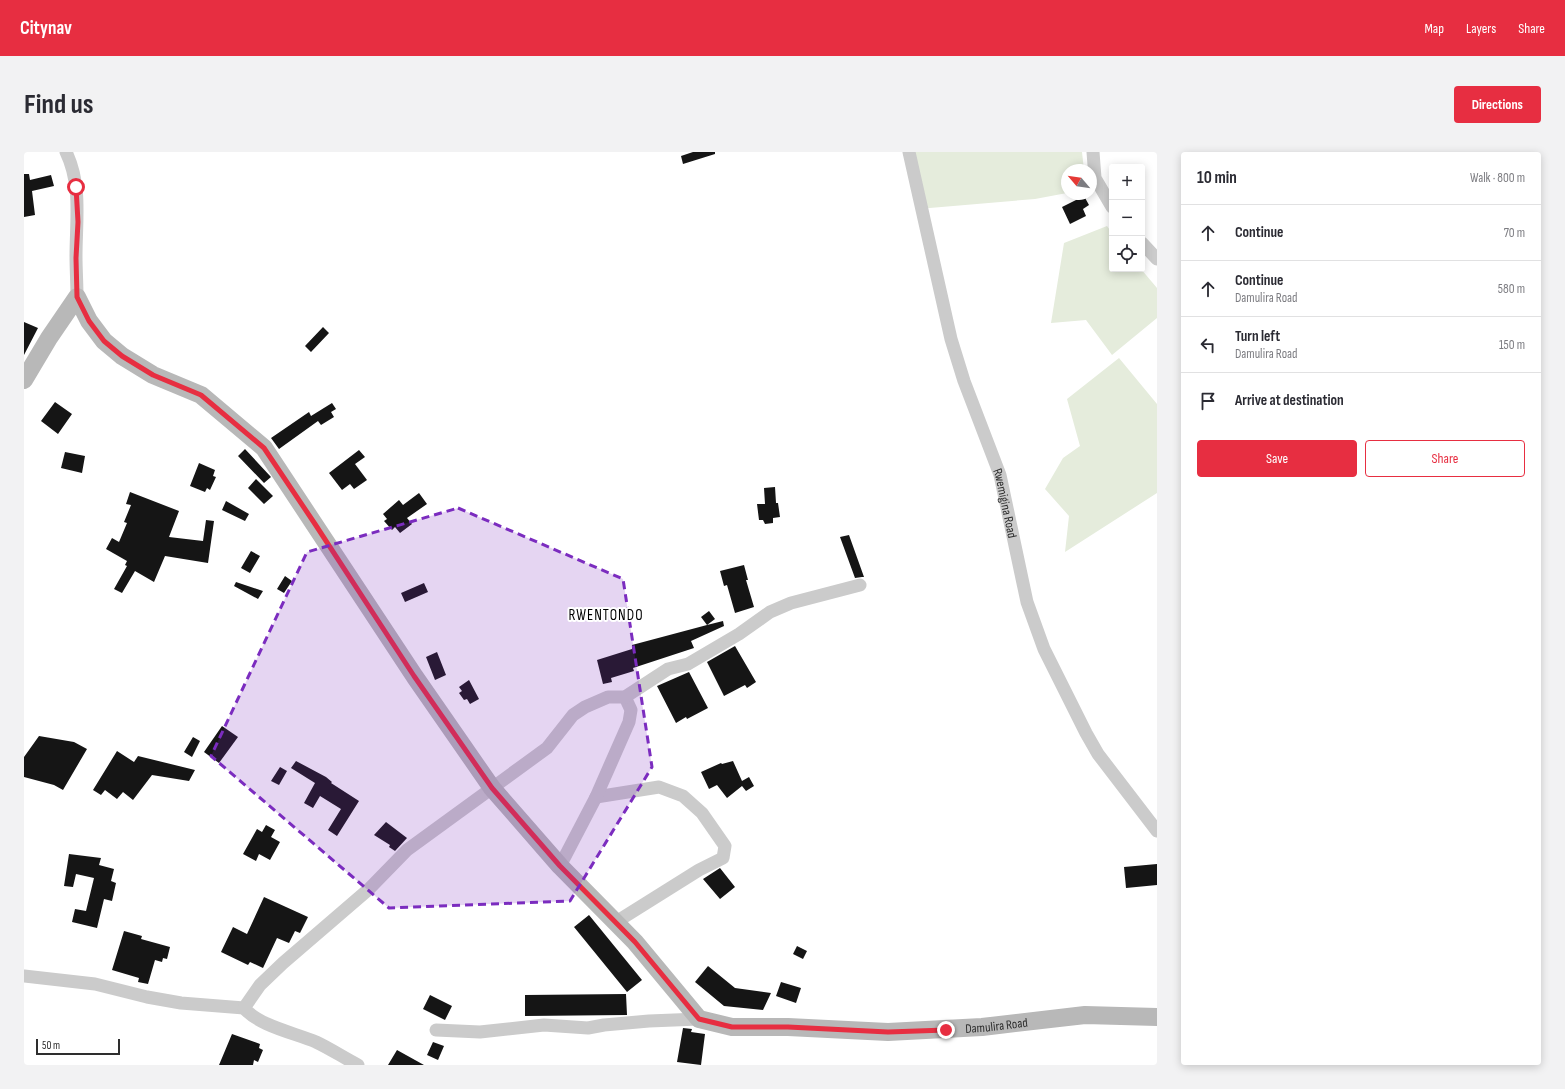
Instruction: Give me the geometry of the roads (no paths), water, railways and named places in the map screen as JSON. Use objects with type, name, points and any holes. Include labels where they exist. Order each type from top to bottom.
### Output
[{"type":"street","points":[[66,152],[76,187],[78,222],[76,258],[77,297],[89,321],[104,341],[122,356],[153,375],[201,395],[264,448],[414,676],[492,788],[560,866],[616,922],[699,1019]]},
{"type":"street","name":"Rwemigina Road","points":[[909,152],[951,339],[964,381],[1000,475],[1027,602],[1044,649],[1098,754],[1157,830]]},
{"type":"street","points":[[1093,152],[1095,178],[1109,203]]},
{"type":"street","points":[[1145,246],[1157,259]]},
{"type":"street","points":[[24,380],[49,338],[77,297]]},
{"type":"street","points":[[244,1008],[260,985],[282,963],[369,889],[407,850],[547,748],[573,715],[585,706],[608,697],[625,697],[668,669],[688,664],[695,660],[738,634],[770,612],[791,603],[860,585]]},
{"type":"street","points":[[560,866],[596,797],[629,722],[631,710],[625,697]]},
{"type":"street","points":[[596,797],[659,787],[683,796],[702,812],[725,846],[723,858],[699,870],[616,922]]},
{"type":"street","points":[[24,976],[95,984],[147,997],[181,1003],[244,1008],[249,1014],[260,1020],[318,1043],[358,1065]]},
{"type":"street","name":"Damulira Road","points":[[699,1019],[732,1027],[788,1027],[888,1032],[967,1029],[1084,1015],[1157,1017]]},
{"type":"street","points":[[436,1030],[480,1032],[544,1025],[588,1028],[649,1021],[699,1019]]},
{"type":"district","name":"RWENTONDO","points":[[606,615]]}]
